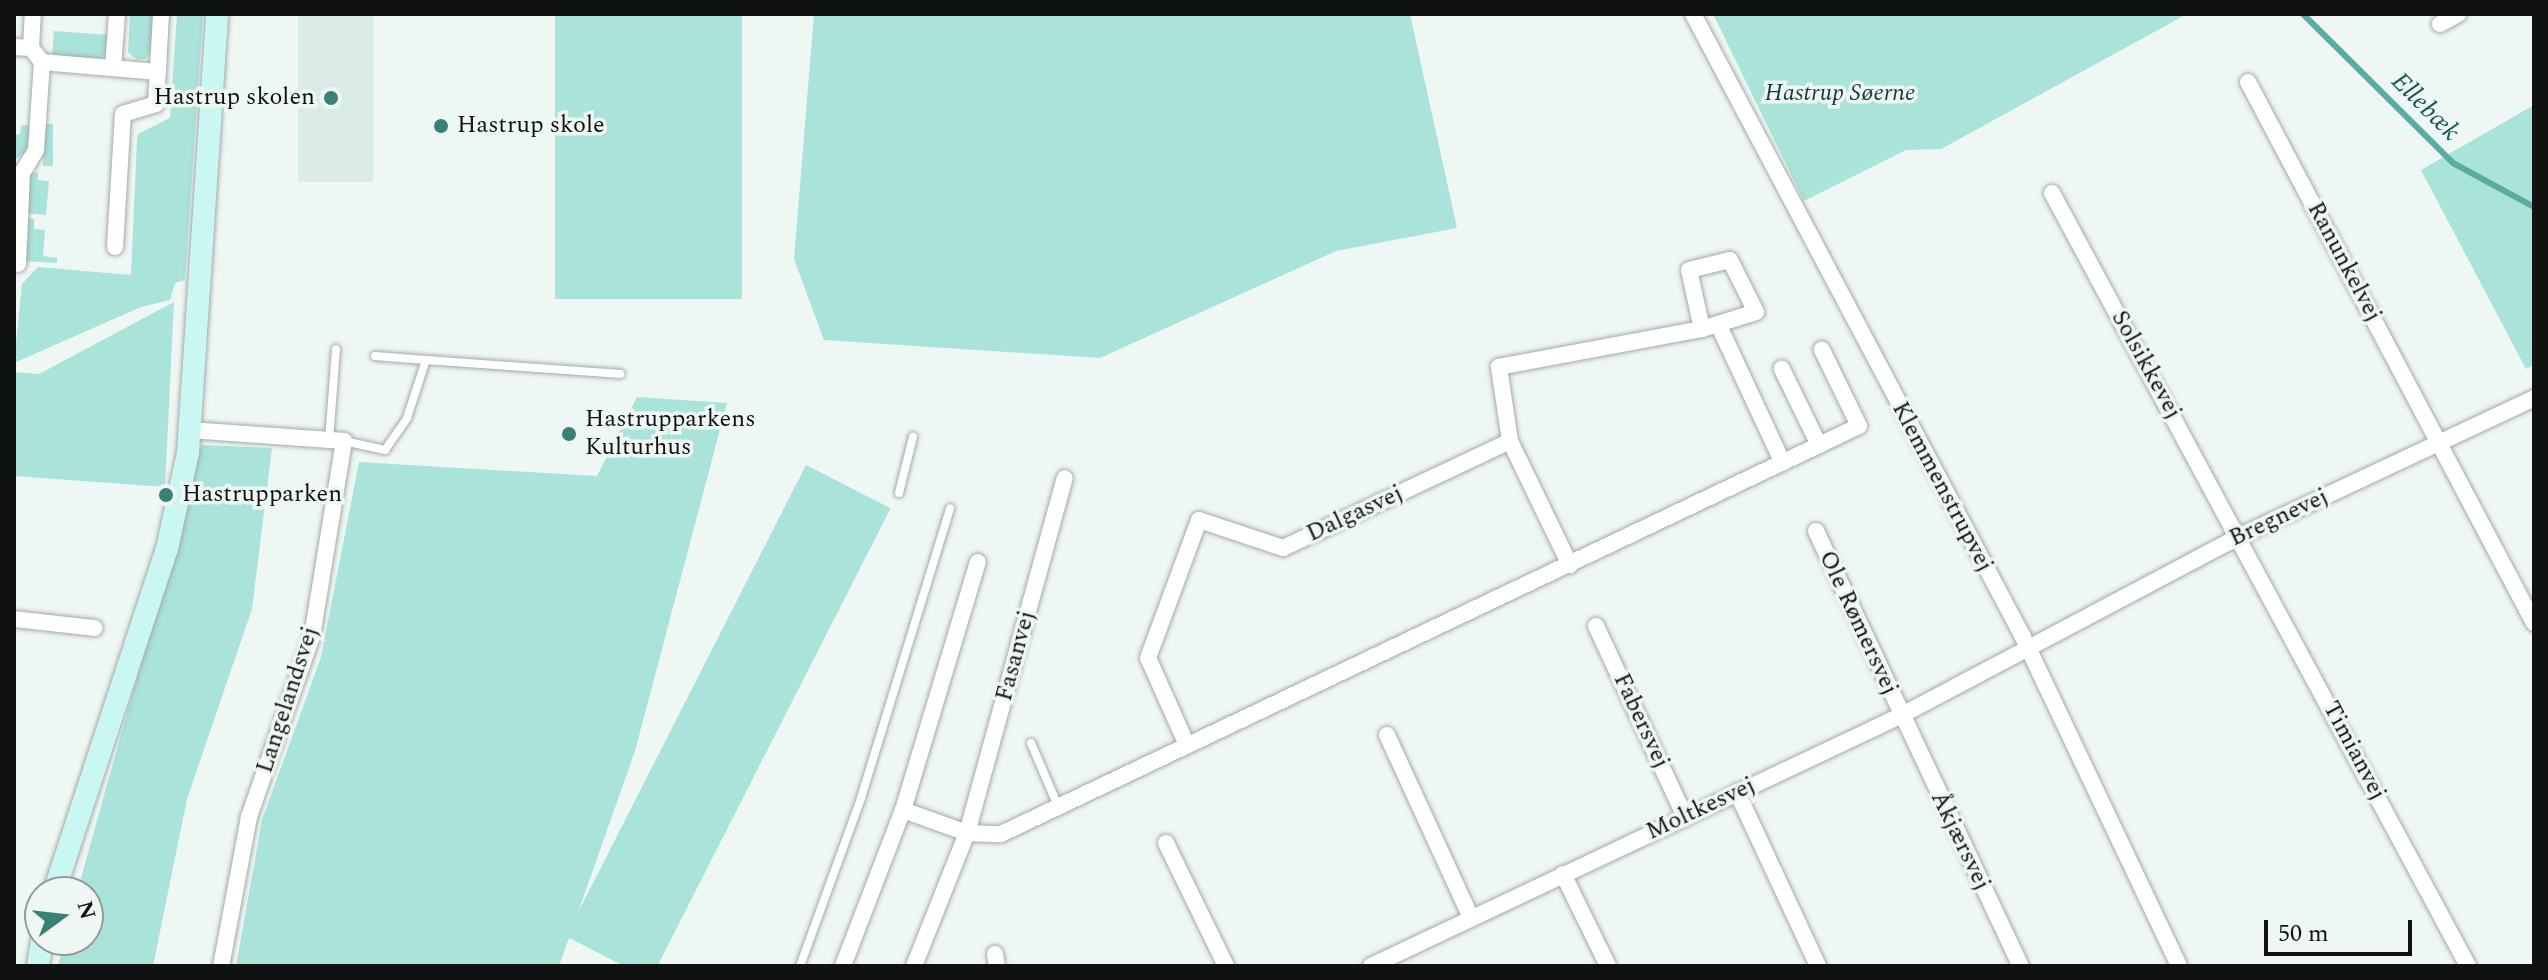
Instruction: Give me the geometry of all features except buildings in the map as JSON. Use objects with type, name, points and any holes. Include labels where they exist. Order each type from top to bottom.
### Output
[{"type":"street","points":[[18,264],[22,173],[36,150],[33,14]]},
{"type":"street","points":[[113,68],[117,14]]},
{"type":"street","points":[[115,247],[123,114],[156,104],[161,14]]},
{"type":"street","points":[[59,876],[167,549],[190,430],[217,14]]},
{"type":"street","name":"Klemmenstrupvej","points":[[1693,14],[2030,651],[2179,966]]},
{"type":"street","points":[[2440,24],[2458,14]]},
{"type":"street","points":[[14,47],[36,55],[158,72]]},
{"type":"street","name":"Ranunkelvej","points":[[2248,82],[2534,623]]},
{"type":"street","name":"Solsikkevej","points":[[2052,193],[2240,536]]},
{"type":"street","points":[[1570,565],[1510,441],[1499,367],[1710,327],[1783,463]]},
{"type":"street","points":[[903,810],[967,833],[1001,834],[1859,426],[1822,350]]},
{"type":"street","points":[[1782,369],[1819,445]]},
{"type":"street","name":"Bregnevej","points":[[2030,651],[2240,536],[2534,398]]},
{"type":"street","points":[[190,430],[336,440]]},
{"type":"street","name":"Langelandsvej","points":[[221,966],[249,817],[312,636],[336,440]]},
{"type":"street","name":"Dalgasvej","points":[[1187,745],[1148,658],[1199,520],[1283,548],[1510,441]]},
{"type":"street","name":"Fasanvej","points":[[914,966],[967,833],[1065,478]]},
{"type":"street","name":"Ole Rømersvej","points":[[1816,531],[1900,716]]},
{"type":"street","name":"Timianvej","points":[[2240,536],[2468,966]]},
{"type":"street","points":[[843,966],[903,810],[978,562]]},
{"type":"street","points":[[14,619],[94,628]]},
{"type":"street","name":"Fabersvej","points":[[1596,626],[1685,817]]},
{"type":"street","name":"Moltkesvej","points":[[1371,966],[1900,716],[2030,651]]},
{"type":"street","name":"Åkjærsvej","points":[[1900,716],[2021,966]]},
{"type":"street","points":[[1387,735],[1471,918]]},
{"type":"street","points":[[1737,792],[1818,966]]},
{"type":"street","points":[[1166,843],[1226,966]]},
{"type":"street","points":[[1563,874],[1608,966]]},
{"type":"street","points":[[1405,950],[1413,966]]},
{"type":"lane","points":[[336,349],[336,440],[385,450],[407,418],[426,360]]},
{"type":"lane","points":[[375,356],[620,374]]},
{"type":"lane","points":[[899,493],[913,437]]},
{"type":"lane","points":[[800,966],[861,798],[950,508]]},
{"type":"lane","points":[[1031,743],[1059,807]]},
{"type":"shaded area","name":"Hastrup skolen","points":[[298,14],[373,14],[373,182],[298,182]]},
{"type":"green space","points":[[130,14],[153,14],[151,52],[146,59],[137,60],[128,52]]},
{"type":"green space","points":[[177,14],[203,14],[185,280],[175,283],[170,300],[141,307],[14,363],[22,284],[38,267],[131,275],[138,134],[170,118]]},
{"type":"green space","points":[[555,14],[742,14],[742,299],[555,299]]},
{"type":"green space","points":[[814,14],[1410,14],[1457,228],[1336,251],[1100,358],[824,340],[794,259]]},
{"type":"green space","name":"Hastrup Søerne","points":[[1713,14],[2187,14],[1941,149],[1906,150],[1804,201]]},
{"type":"green space","points":[[54,31],[110,35],[109,52],[98,59],[52,56]]},
{"type":"green space","points":[[2534,105],[2534,365],[2526,369],[2421,170]]},
{"type":"green space","points":[[43,124],[53,124],[53,166],[43,166]]},
{"type":"green space","points":[[21,125],[31,125],[30,149],[14,160],[14,136],[20,134]]},
{"type":"green space","points":[[38,172],[38,180],[49,181],[46,215],[26,213],[29,174]]},
{"type":"green space","points":[[26,219],[34,219],[34,229],[45,230],[43,256],[57,258],[57,263],[24,261]]},
{"type":"green space","points":[[174,302],[165,487],[14,476],[14,372],[39,374]]},
{"type":"green space","points":[[637,397],[727,403],[635,751],[559,966],[236,966],[262,820],[321,657],[359,462],[597,476]]},
{"type":"green space","points":[[202,445],[272,448],[252,609],[187,799],[153,966],[58,966],[60,956],[104,956],[104,876],[81,876]]},
{"type":"green space","points":[[806,465],[891,508],[657,966],[624,966],[566,936]]},
{"type":"waterway","name":"Ellebæk","points":[[2303,14],[2453,163],[2534,207]]},
{"type":"place","name":"Hastrup skolen","points":[[331,98]]},
{"type":"place","name":"Hastrup skole","points":[[441,126]]},
{"type":"place","name":"Hastrupparkens Kulturhus","points":[[569,434]]},
{"type":"place","name":"Hastrupparken","points":[[166,495]]}]
